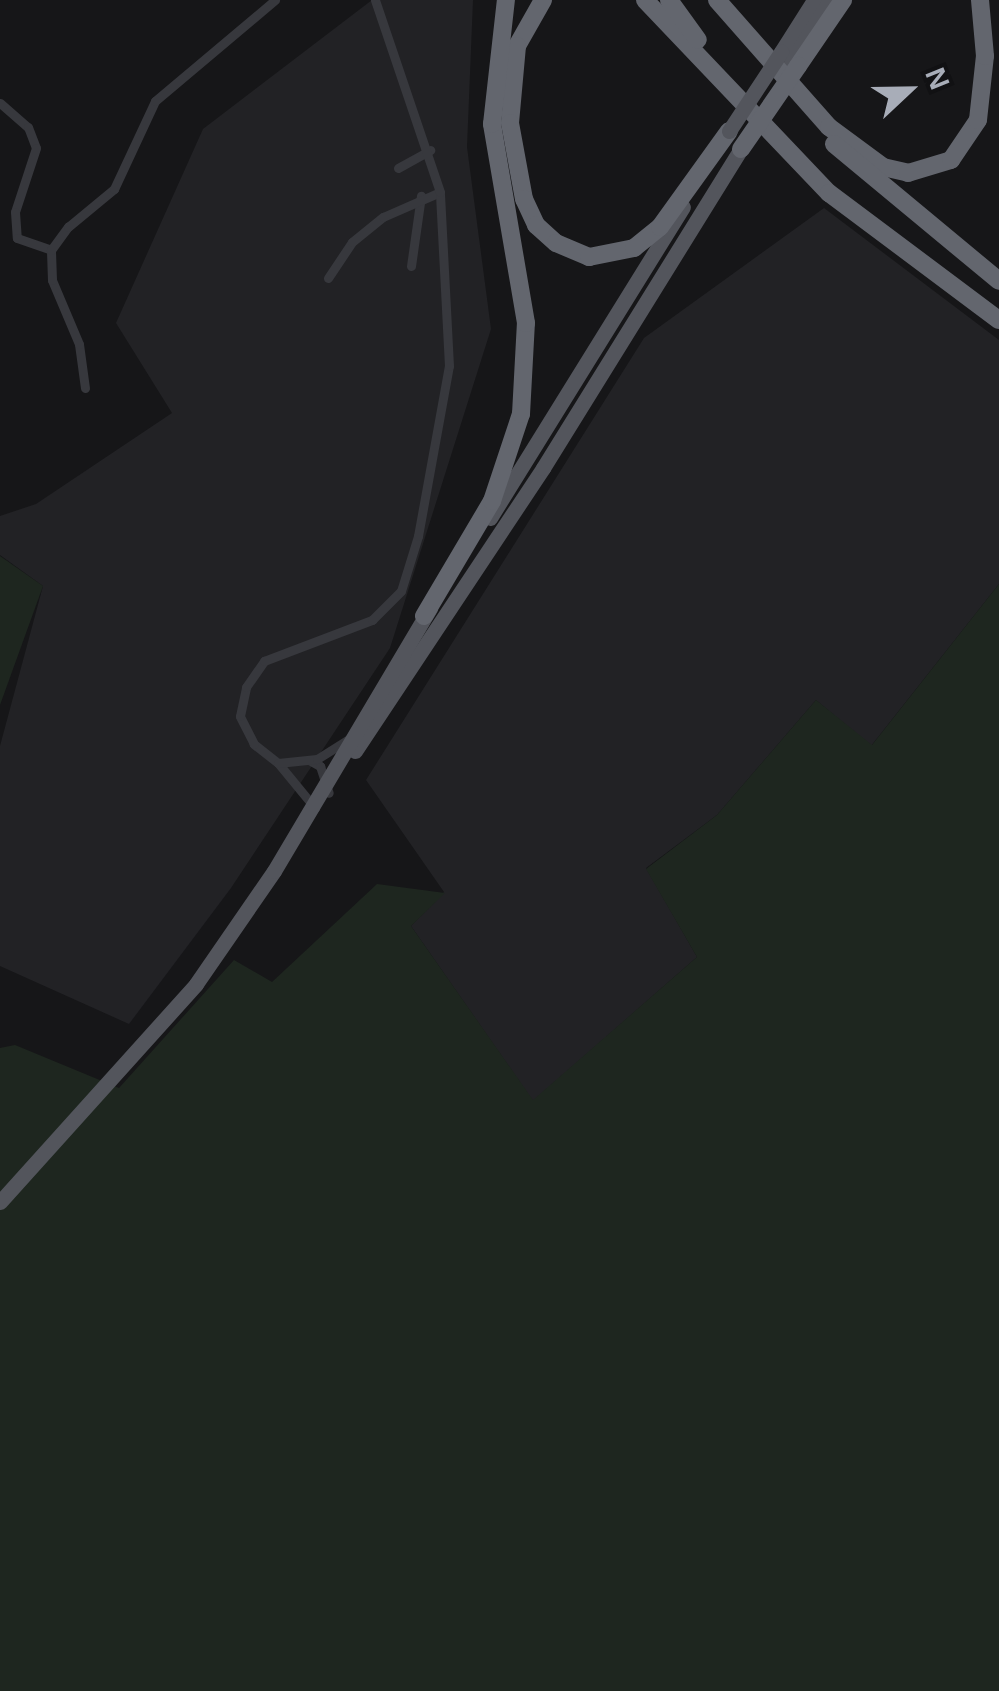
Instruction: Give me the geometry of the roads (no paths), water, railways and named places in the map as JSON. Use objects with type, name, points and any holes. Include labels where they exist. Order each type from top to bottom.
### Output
[{"type":"highway","points":[[424,616],[492,500],[521,414],[526,323],[492,124],[506,0]]},
{"type":"highway","points":[[543,0],[518,46],[510,123],[524,199],[536,225],[556,243],[589,257],[634,248],[660,228],[729,131]]},
{"type":"highway","points":[[645,0],[830,193],[999,319]]},
{"type":"highway","points":[[669,0],[769,124],[837,190],[999,319]]},
{"type":"highway","points":[[708,0],[858,168],[999,281]]},
{"type":"highway","points":[[716,0],[829,128],[883,167],[908,173],[951,160],[978,120],[986,56],[980,0]]},
{"type":"highway","points":[[738,154],[790,60],[843,0]]},
{"type":"main road","points":[[790,60],[814,0]]},
{"type":"main road","points":[[328,786],[352,735],[424,616],[729,131],[790,60],[830,0]]},
{"type":"main road","points":[[0,1202],[196,984],[543,468],[738,154]]},
{"type":"street","points":[[85,388],[79,344],[52,280],[51,250],[68,226],[114,188],[155,100],[275,0]]},
{"type":"street","points":[[315,808],[278,764],[254,744],[240,716],[246,687],[264,661],[372,620],[392,603],[410,571],[449,366],[440,192],[430,150],[375,0]]},
{"type":"street","points":[[0,104],[28,127],[36,148],[15,212],[18,238],[51,250]]},
{"type":"street","points":[[398,168],[430,150]]},
{"type":"street","points":[[328,278],[352,242],[422,196],[440,192]]},
{"type":"street","points":[[411,266],[422,196]]},
{"type":"street","points":[[278,764],[334,752],[352,735]]},
{"type":"street","points":[[309,760],[328,786]]}]
